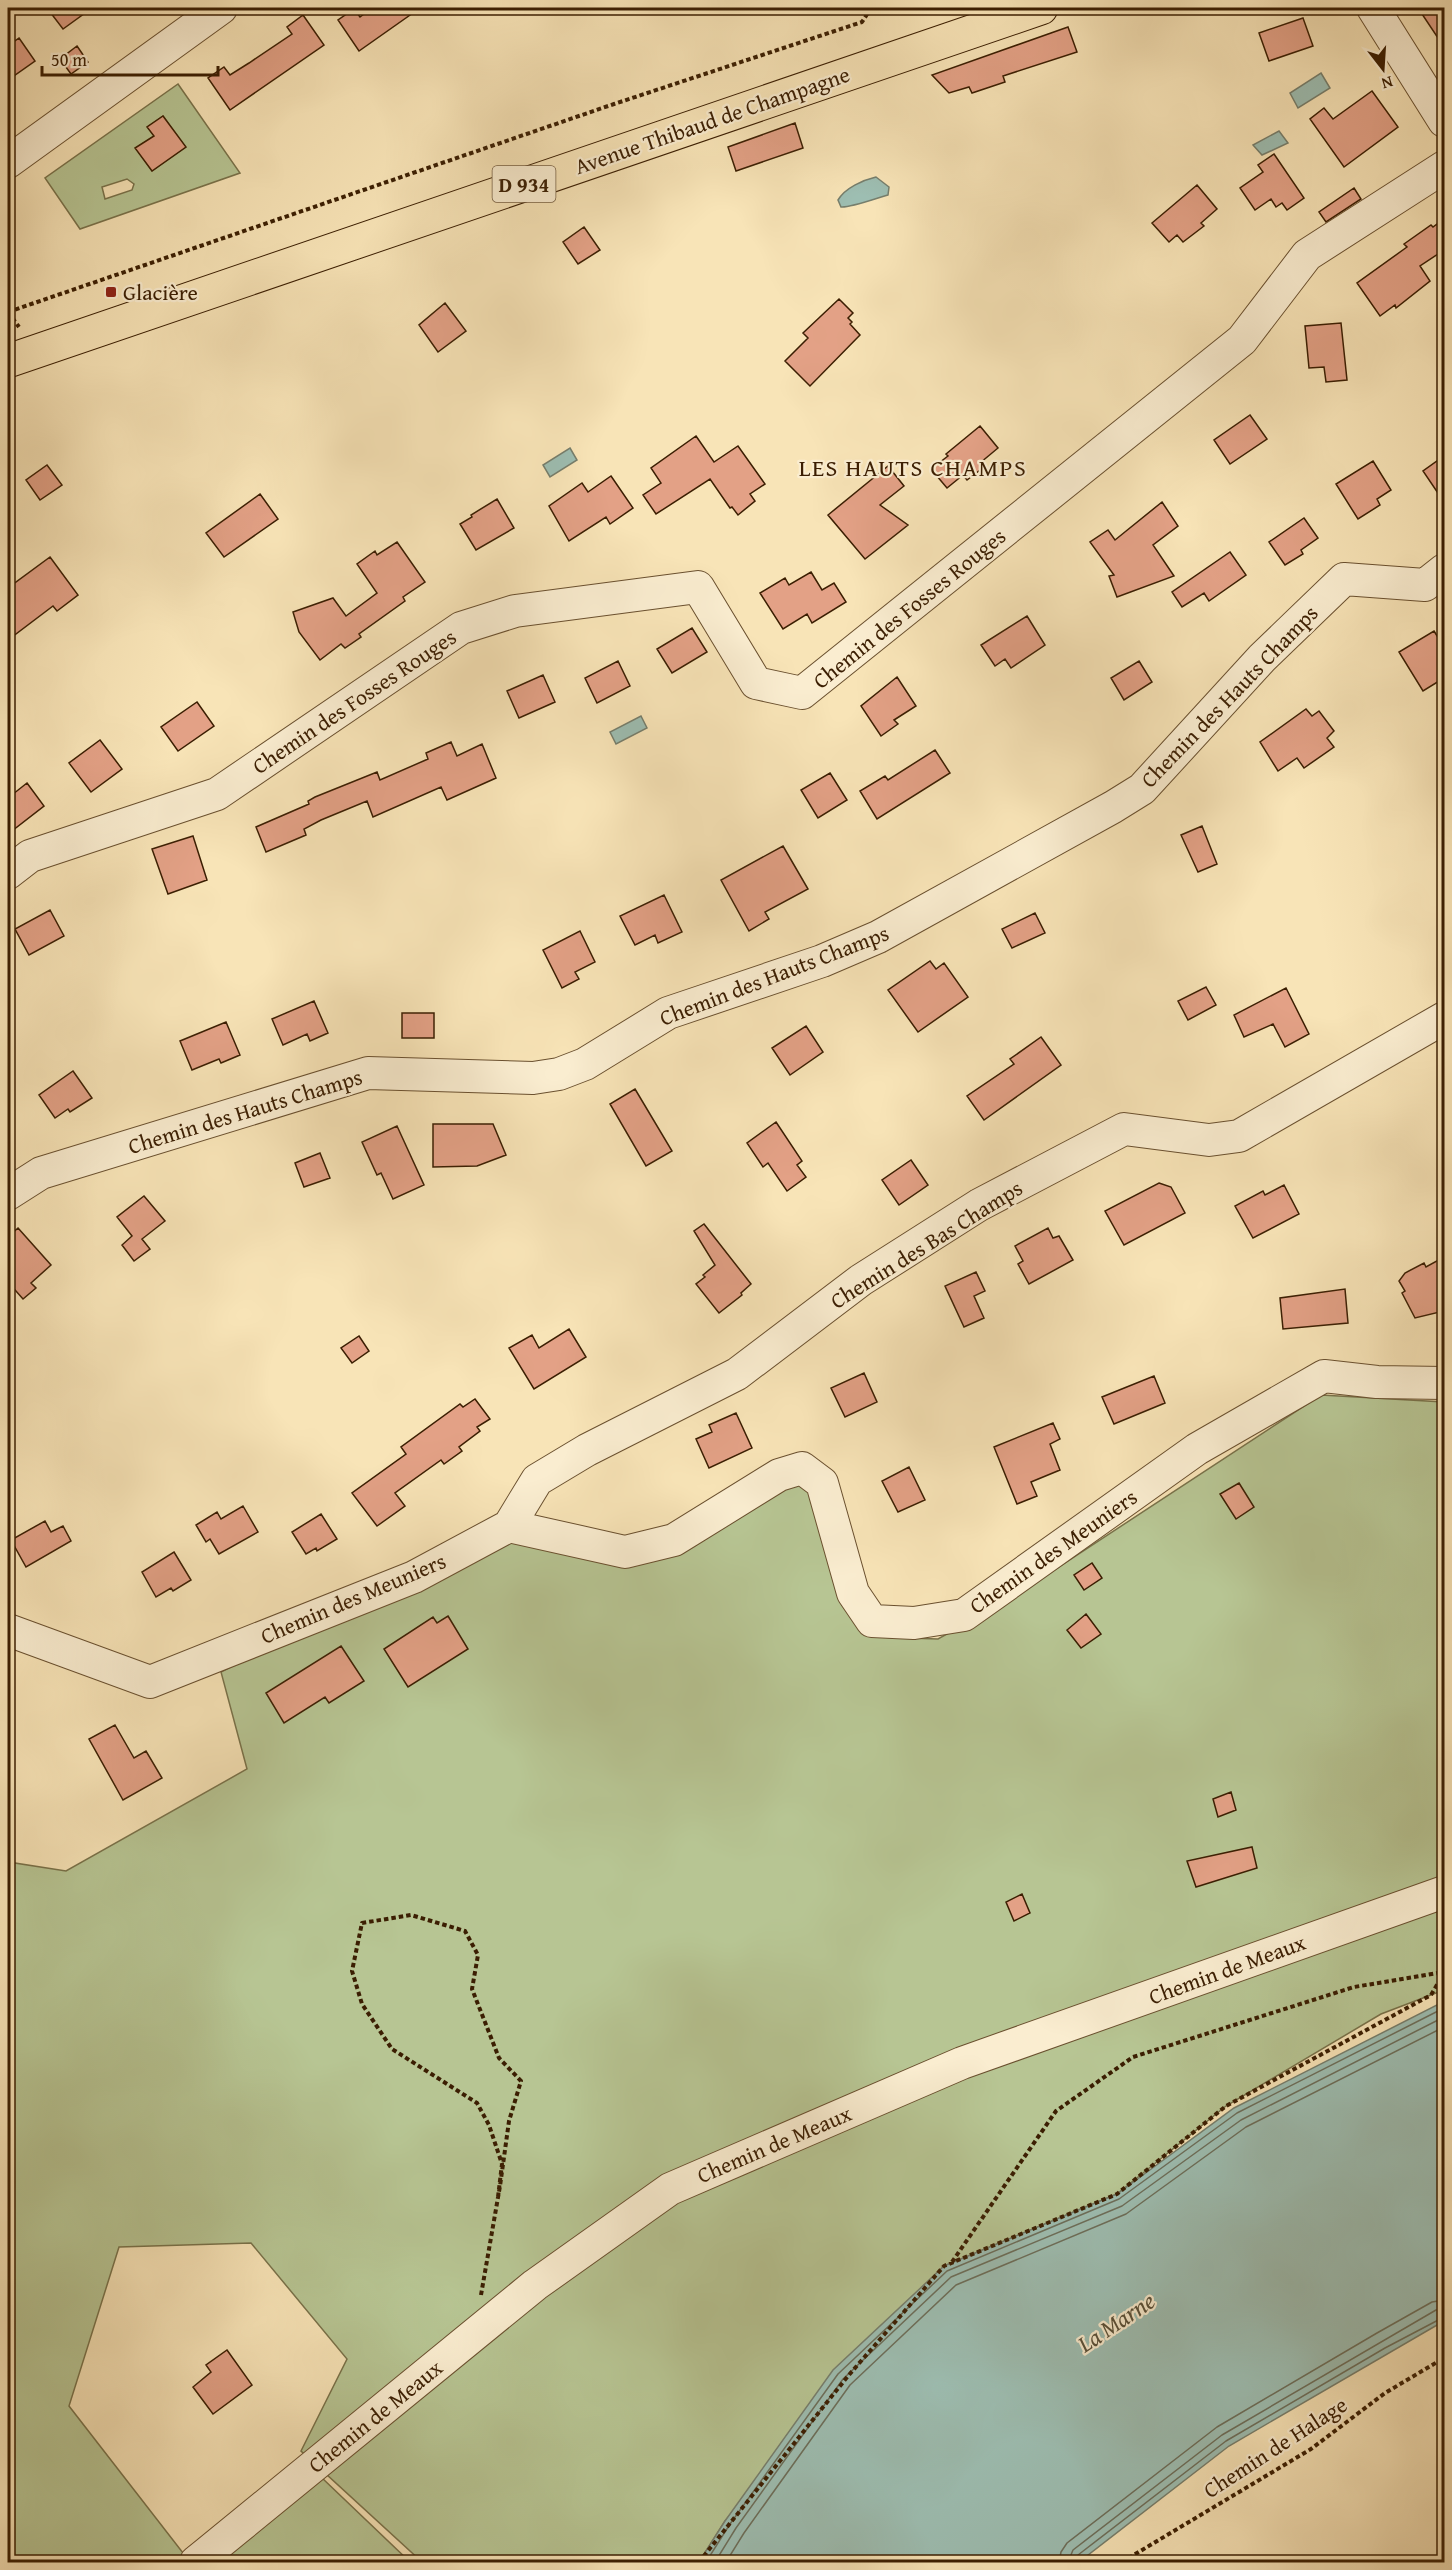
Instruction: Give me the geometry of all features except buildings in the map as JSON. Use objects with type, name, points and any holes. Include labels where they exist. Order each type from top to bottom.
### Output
[{"type":"main road","name":"Avenue Thibaud de Champagne","points":[[8,361],[1041,8]]},
{"type":"street","points":[[8,162],[222,8]]},
{"type":"street","points":[[1373,8],[1444,121]]},
{"type":"street","name":"Chemin des Fosses Rouges","points":[[8,873],[30,856],[217,794],[461,628],[515,611],[698,587],[756,682],[802,693],[1242,340],[1307,255],[1444,167]]},
{"type":"street","name":"Chemin des Hauts Champs","points":[[8,1194],[40,1173],[368,1074],[533,1078],[559,1074],[585,1064],[668,1013],[822,961],[878,938],[1142,789],[1262,658],[1344,579],[1425,585],[1444,570]]},
{"type":"street","name":"Chemin des Bas Champs","points":[[508,1526],[537,1480],[587,1450],[737,1374],[861,1280],[979,1205],[1124,1130],[1209,1140],[1239,1136],[1444,1018]]},
{"type":"street","name":"Chemin des Meuniers","points":[[8,1630],[150,1682],[414,1577],[508,1526],[625,1552],[674,1540],[779,1475],[802,1468],[822,1483],[853,1593],[872,1621],[914,1623],[964,1615],[1197,1449],[1324,1376],[1377,1382],[1444,1383]]},
{"type":"street","name":"Chemin de Meaux","points":[[196,2562],[582,2250],[670,2189],[962,2063],[1444,1892]]},
{"type":"path","points":[[8,312],[603,108],[862,22],[871,8]]},
{"type":"path","points":[[478,2332],[482,2282],[498,2197],[508,2121],[521,2081],[499,2058],[472,1989],[478,1955],[465,1931],[411,1915],[362,1923],[352,1971],[362,2004],[392,2049],[477,2103],[489,2125],[501,2164],[498,2197]]},
{"type":"path","points":[[952,2262],[1056,2111],[1133,2057],[1353,1987],[1444,1972]]},
{"type":"path","points":[[699,2562],[848,2376],[944,2266],[1117,2194],[1226,2106],[1431,1995],[1444,1972]]},
{"type":"path","name":"Chemin de Halage","points":[[1122,2562],[1311,2449],[1385,2393],[1444,2358]]},
{"type":"green space","points":[[178,84],[240,173],[80,229],[45,178]],"holes":[[[163,116],[185,147],[152,171],[136,148],[154,136],[148,127]],[[127,179],[134,184],[132,190],[105,199],[102,187]]]},
{"type":"green space","points":[[1321,1395],[1444,1402],[1444,1990],[1381,2014],[1226,2106],[1117,2194],[944,2266],[725,2521],[699,2562],[422,2562],[301,2451],[347,2359],[251,2243],[119,2247],[69,2406],[190,2562],[8,2562],[8,1862],[66,1871],[247,1769],[221,1672],[509,1526],[625,1552],[802,1468],[878,1637],[938,1639],[1010,1599]]},
{"type":"green space","points":[[321,2477],[410,2562],[197,2562]]},
{"type":"water","points":[[1321,73],[1330,88],[1298,108],[1290,93]]},
{"type":"water","points":[[1279,131],[1288,143],[1262,155],[1253,145]]},
{"type":"water","points":[[876,177],[889,187],[888,195],[841,207],[838,200],[845,192],[860,182]]},
{"type":"water","points":[[570,448],[577,460],[550,477],[543,465]]},
{"type":"water","points":[[641,716],[647,728],[616,744],[610,732]]},
{"type":"water","name":"La Marne","points":[[1444,1997],[1444,2321],[1229,2446],[1079,2562],[699,2562],[725,2521],[833,2370],[944,2266],[1117,2194],[1234,2108],[1441,2003]]},
{"type":"place","name":"Glacière","points":[[111,292]]},
{"type":"district","name":"LES HAUTS CHAMPS","points":[[913,467]]}]
